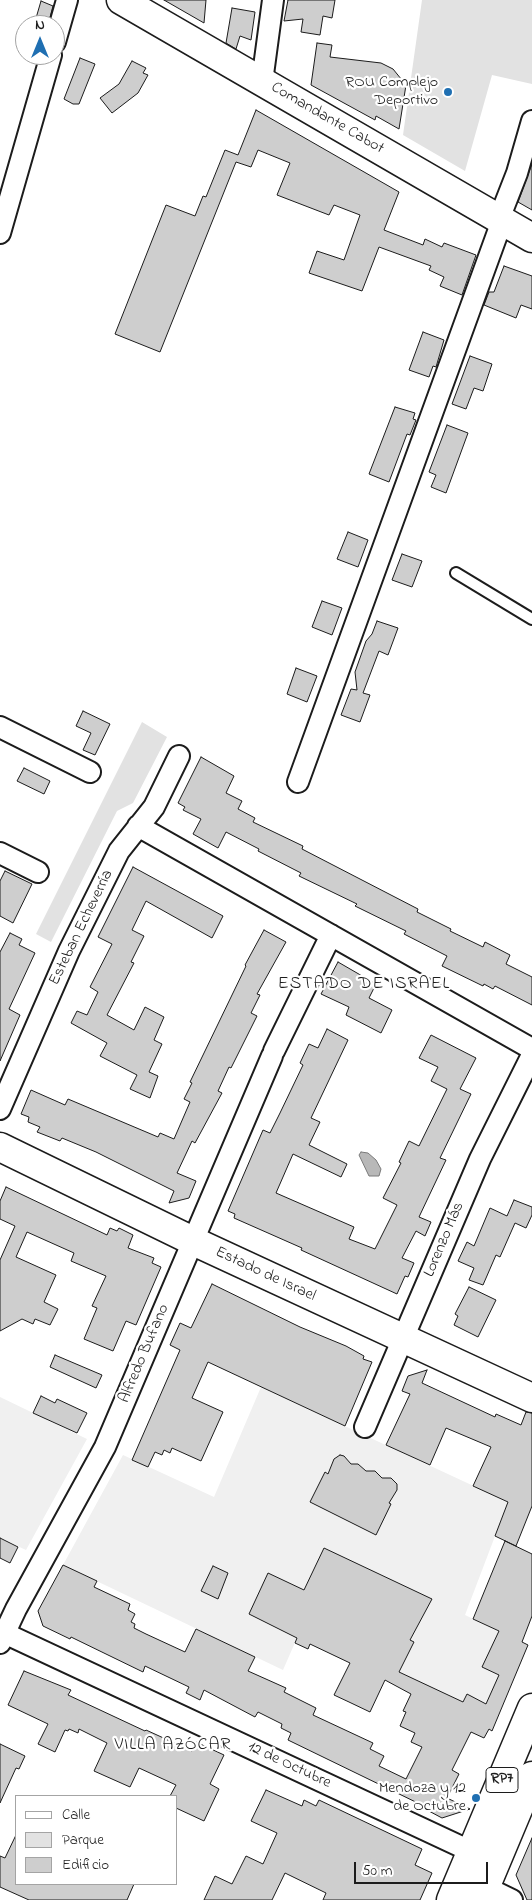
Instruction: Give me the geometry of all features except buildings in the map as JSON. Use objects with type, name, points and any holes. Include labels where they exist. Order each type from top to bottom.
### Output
[{"type":"main road","name":"Comandante Cabot","points":[[121,0],[532,238]]},
{"type":"main road","name":"Estado de Israel","points":[[0,1147],[193,1241],[532,1398]]},
{"type":"main road","name":"RP7","points":[[482,1894],[470,1872],[532,1708]]},
{"type":"main road","name":"RP7","points":[[470,1872],[532,1776]]},
{"type":"street","points":[[63,15],[67,0]]},
{"type":"street","points":[[262,82],[273,0]]},
{"type":"street","points":[[0,233],[48,65]]},
{"type":"street","points":[[298,782],[500,220],[532,121]]},
{"type":"street","points":[[0,727],[90,772]]},
{"type":"street","name":"Esteban Echeverría","points":[[0,1109],[68,951],[119,852],[154,807],[179,756]]},
{"type":"street","points":[[138,826],[532,1049]]},
{"type":"street","points":[[0,853],[38,872]]},
{"type":"street","name":"Alfredo Bufano","points":[[1,1636],[105,1447],[273,1054],[331,935]]},
{"type":"street","name":"Lorenzo Más","points":[[365,1427],[480,1159],[532,1055]]},
{"type":"street","name":"12 de Octubre","points":[[1,1636],[470,1872]]},
{"type":"street","points":[[482,1894],[512,1900]]},
{"type":"lane","points":[[456,573],[532,619]]},
{"type":"shaded area","points":[[361,1152],[368,1153],[376,1160],[381,1169],[379,1176],[369,1176],[359,1155]]},
{"type":"shaded area","points":[[261,1387],[508,1502],[465,1615],[528,1645],[492,1731],[297,1638],[283,1670],[63,1565],[123,1455],[214,1497]]},
{"type":"shaded area","points":[[0,1397],[87,1439],[26,1550],[0,1538]]},
{"type":"green space","name":"ROU Complejo Deportivo","points":[[422,0],[532,0],[532,84],[492,75],[465,171],[403,135]]},
{"type":"green space","points":[[142,722],[167,737],[133,803],[117,811],[51,942],[36,934]]},
{"type":"place","name":"ROU Complejo Deportivo","points":[[448,92]]},
{"type":"place","name":"Mendoza y 12 de Octubre","points":[[476,1798]]},
{"type":"district","name":"ESTADO DE ISRAEL","points":[[364,985]]},
{"type":"district","name":"VILLA AZÓCAR","points":[[173,1746]]}]
